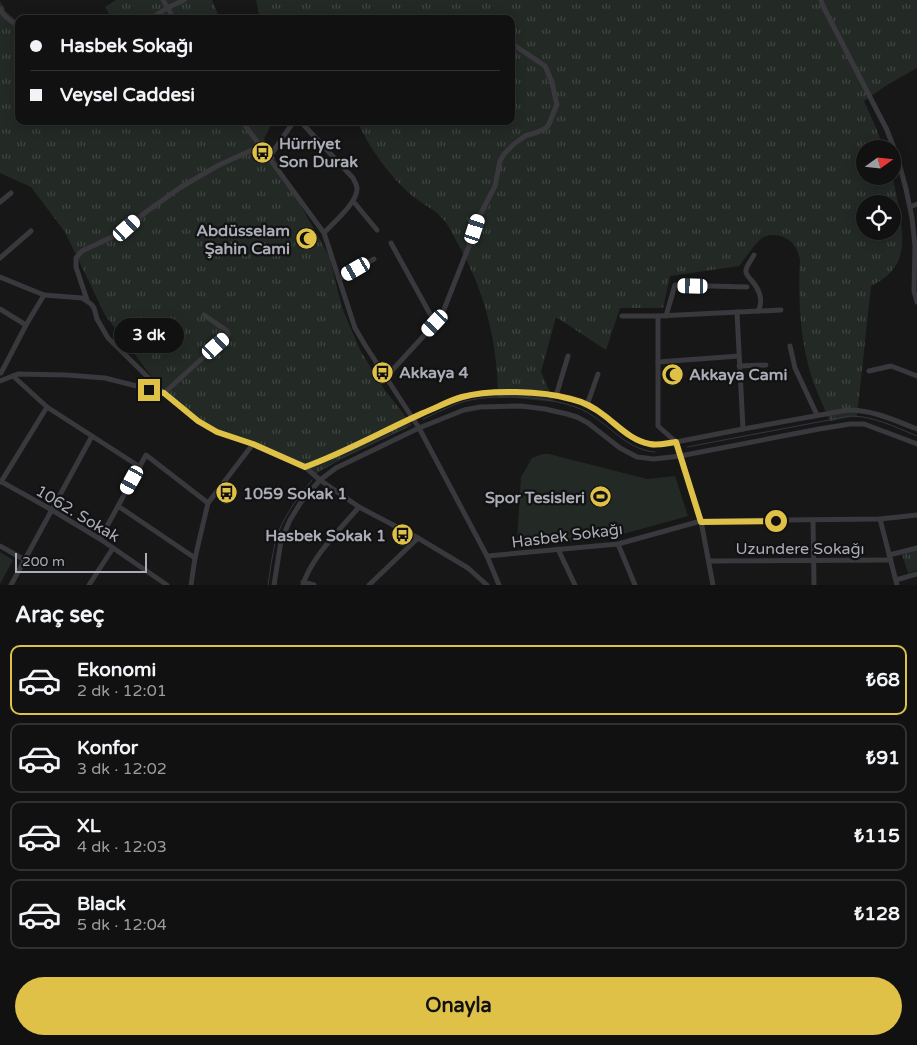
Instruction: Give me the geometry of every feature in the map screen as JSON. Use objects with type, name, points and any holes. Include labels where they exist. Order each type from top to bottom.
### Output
[{"type":"street","points":[[154,15],[165,3],[184,0]]},
{"type":"street","points":[[821,0],[887,130],[898,159],[910,207],[916,249],[914,291],[917,302]]},
{"type":"street","points":[[165,3],[172,15]]},
{"type":"street","points":[[1,12],[15,24]]},
{"type":"street","points":[[386,377],[440,317],[479,217],[495,186],[500,161],[504,154],[525,136],[546,128],[549,124],[556,104],[549,73],[545,66],[515,46]]},
{"type":"street","points":[[245,125],[324,233],[355,328],[419,428],[487,556],[499,585]]},
{"type":"street","points":[[268,159],[291,125]]},
{"type":"street","points":[[304,125],[353,178],[357,187],[353,201],[324,233]]},
{"type":"street","points":[[260,147],[219,165],[181,187],[127,228],[78,254],[76,267],[87,300],[94,308],[97,319],[108,338],[164,393],[198,421],[217,432],[253,444],[305,467],[320,480],[359,507],[418,538],[468,568],[487,585]]},
{"type":"street","points":[[0,202],[10,193]]},
{"type":"street","points":[[353,201],[377,230]]},
{"type":"street","points":[[910,207],[917,204]]},
{"type":"street","points":[[0,258],[31,230]]},
{"type":"street","points":[[390,243],[435,323]]},
{"type":"street","points":[[754,255],[746,273],[761,297],[758,311]]},
{"type":"street","points":[[339,279],[374,259]]},
{"type":"street","points":[[0,277],[44,295],[87,300]]},
{"type":"street","points":[[666,316],[675,285],[747,287]]},
{"type":"street","points":[[44,295],[0,373],[10,377],[47,407],[140,467]]},
{"type":"street","points":[[0,309],[26,325]]},
{"type":"street","points":[[622,316],[666,316],[781,310]]},
{"type":"street","points":[[737,312],[743,429]]},
{"type":"street","points":[[164,393],[228,335],[227,331],[204,315]]},
{"type":"street","points":[[658,316],[658,426],[676,442],[701,522],[713,585]]},
{"type":"street","points":[[790,346],[795,368],[817,415]]},
{"type":"street","points":[[556,396],[568,356]]},
{"type":"street","points":[[658,362],[739,356]]},
{"type":"street","points":[[739,366],[766,365]]},
{"type":"street","points":[[869,371],[891,366],[917,376]]},
{"type":"street","points":[[0,381],[18,374],[66,375],[105,378],[164,393]]},
{"type":"street","points":[[587,405],[598,374]]},
{"type":"street","points":[[305,467],[340,453],[451,401],[474,394],[521,393],[569,398],[587,405],[604,415],[627,434],[644,443],[658,445],[842,411],[863,411],[879,414],[917,429]]},
{"type":"street","points":[[274,585],[281,541],[290,520],[301,502],[320,480],[336,468],[419,428],[464,410],[480,407],[521,406],[546,409],[577,417],[588,422],[620,448],[637,456],[654,459],[680,456],[850,424],[864,424],[917,444]]},
{"type":"street","points":[[1,482],[47,407]]},
{"type":"street","points":[[12,585],[92,436]]},
{"type":"street","points":[[191,585],[195,558],[208,504],[253,444]]},
{"type":"street","points":[[100,539],[146,455],[208,504]]},
{"type":"street","name":"1062. Sokak","points":[[1,482],[100,539],[167,585]]},
{"type":"street","points":[[118,506],[195,558]]},
{"type":"street","points":[[314,585],[303,584],[314,562],[359,507]]},
{"type":"street","name":"Hasbek Sokağı","points":[[487,556],[618,544],[701,522],[880,519],[917,515]]},
{"type":"street","points":[[880,519],[896,582],[917,574]]},
{"type":"street","points":[[813,520],[814,585]]},
{"type":"street","points":[[369,585],[418,538]]},
{"type":"street","points":[[618,544],[636,585]]},
{"type":"street","points":[[0,546],[25,560]]},
{"type":"street","points":[[89,585],[112,548]]},
{"type":"street","name":"Uzundere Sokağı","points":[[709,561],[814,561],[890,558],[917,548]]},
{"type":"street","points":[[558,549],[575,585]]},
{"type":"green space","points":[[116,0],[212,0],[218,15],[110,15],[105,7]]},
{"type":"green space","points":[[256,0],[917,0],[917,68],[864,101],[881,140],[856,140],[856,185],[894,185],[896,195],[856,195],[856,240],[901,240],[901,224],[902,233],[901,252],[894,268],[881,281],[871,286],[857,416],[830,421],[811,375],[804,347],[799,289],[799,255],[795,246],[788,239],[773,235],[759,240],[739,266],[670,276],[663,308],[620,308],[606,350],[556,317],[541,372],[554,402],[498,398],[496,358],[483,299],[476,280],[452,232],[436,212],[411,195],[395,179],[374,151],[359,125],[515,125],[515,15],[259,15]]},
{"type":"green space","points":[[0,1],[6,12],[15,19],[15,125],[271,125],[264,139],[330,258],[343,310],[360,350],[384,389],[412,425],[331,463],[316,474],[307,466],[221,434],[164,393],[105,315],[65,232],[31,187],[0,173]]},
{"type":"green space","name":"Spor Tesisleri","points":[[543,454],[647,479],[675,476],[688,516],[616,536],[522,547],[517,541],[521,477],[532,458]]},
{"type":"green space","points":[[917,550],[917,570],[908,573],[902,554]]},
{"type":"green space","points":[[0,552],[13,560],[0,584]]},
{"type":"waterway","points":[[423,419],[466,401],[496,397],[549,400],[581,409],[637,448],[655,452]]},
{"type":"waterway","points":[[687,447],[850,416],[876,420],[917,436]]},
{"type":"waterway","points":[[321,470],[407,427]]},
{"type":"waterway","points":[[268,585],[275,543],[281,526],[295,502],[312,480]]},
{"type":"place","name":"Hürriyet Son Durak","points":[[263,152]]},
{"type":"place","name":"Abdüsselam Şahin Cami","points":[[306,239]]},
{"type":"place","name":"Akkaya 4","points":[[383,372]]},
{"type":"place","name":"Akkaya Cami","points":[[673,374]]},
{"type":"place","name":"1059 Sokak 1","points":[[227,493]]},
{"type":"place","name":"Spor Tesisleri","points":[[601,497]]},
{"type":"place","name":"Hasbek Sokak 1","points":[[402,535]]},
{"type":"route","points":[[149,390],[164,393],[198,421],[217,432],[253,444],[305,467],[340,453],[438,406],[468,396],[486,393],[521,393],[569,398],[598,411],[627,434],[644,443],[658,445],[676,442],[701,522],[776,521]]}]
